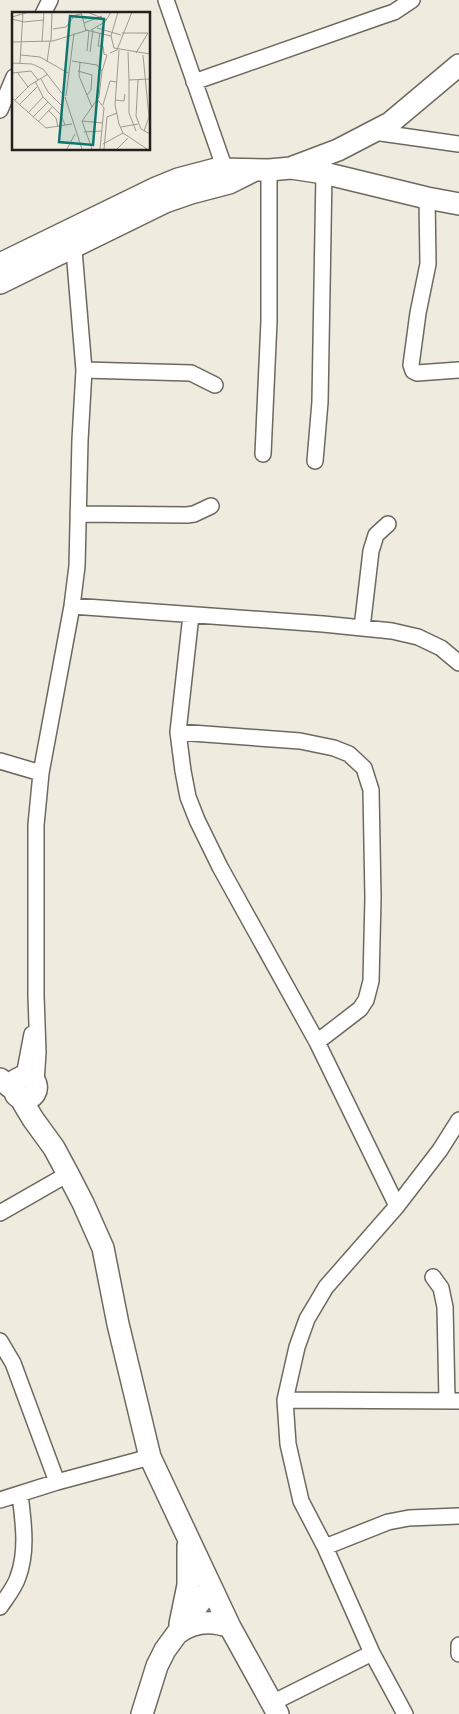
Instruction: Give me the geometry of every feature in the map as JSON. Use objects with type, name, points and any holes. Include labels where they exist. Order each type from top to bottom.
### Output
[{"type":"street","points":[[43,12],[50,0]]},
{"type":"street","points":[[166,0],[228,175]]},
{"type":"street","points":[[194,82],[388,14],[412,0]]},
{"type":"street","points":[[291,168],[338,150],[390,123],[459,65]]},
{"type":"street","points":[[0,110],[12,82]]},
{"type":"street","points":[[374,132],[459,144]]},
{"type":"street","points":[[0,264],[191,193],[228,175],[262,170],[291,168],[324,173],[459,204]]},
{"type":"street","points":[[262,170],[269,321],[263,454]]},
{"type":"street","points":[[315,462],[320,402],[324,173]]},
{"type":"street","points":[[427,198],[428,264],[418,313],[411,365],[413,371],[417,373],[459,370]]},
{"type":"street","points":[[0,283],[73,237]]},
{"type":"street","points":[[21,1085],[38,1052],[36,996],[36,825],[41,773],[72,606],[77,566],[84,370],[73,237]]},
{"type":"street","points":[[84,370],[191,373],[215,384]]},
{"type":"street","points":[[78,514],[187,515],[194,514],[211,506]]},
{"type":"street","points":[[362,628],[373,542],[376,535],[388,524]]},
{"type":"street","points":[[72,606],[392,631],[418,638],[441,648],[459,663]]},
{"type":"street","points":[[191,615],[178,732],[186,788],[197,820],[220,867],[317,1042],[397,1206]]},
{"type":"street","points":[[178,732],[300,742],[334,748],[349,754],[364,768],[371,790],[373,898],[371,981],[366,1000],[360,1009],[317,1042]]},
{"type":"street","points":[[0,761],[41,773]]},
{"type":"street","points":[[0,1065],[21,1085],[83,1203],[103,1248],[118,1324],[150,1457],[230,1627],[275,1708],[372,1653]]},
{"type":"street","points":[[405,1714],[372,1653],[325,1547],[301,1501],[288,1444],[286,1400],[297,1347],[307,1319],[326,1287],[397,1206],[440,1150],[459,1120]]},
{"type":"street","points":[[0,1212],[68,1174]]},
{"type":"street","points":[[286,1400],[453,1401],[445,1307],[441,1288],[433,1277]]},
{"type":"street","points":[[0,1341],[13,1363],[57,1482]]},
{"type":"street","points":[[0,1500],[57,1482],[150,1457]]},
{"type":"street","points":[[0,1608],[18,1578],[22,1560],[24,1543],[20,1494]]},
{"type":"street","points":[[325,1547],[388,1522],[409,1518],[459,1516]]},
{"type":"street","points":[[177,1634],[188,1585],[186,1534]]},
{"type":"street","points":[[142,1714],[157,1666],[165,1650],[211,1587]]},
{"type":"street","points":[[177,1634],[193,1624],[202,1622],[212,1622],[230,1627]]},
{"type":"street","points":[[458,1654],[459,1645]]}]
